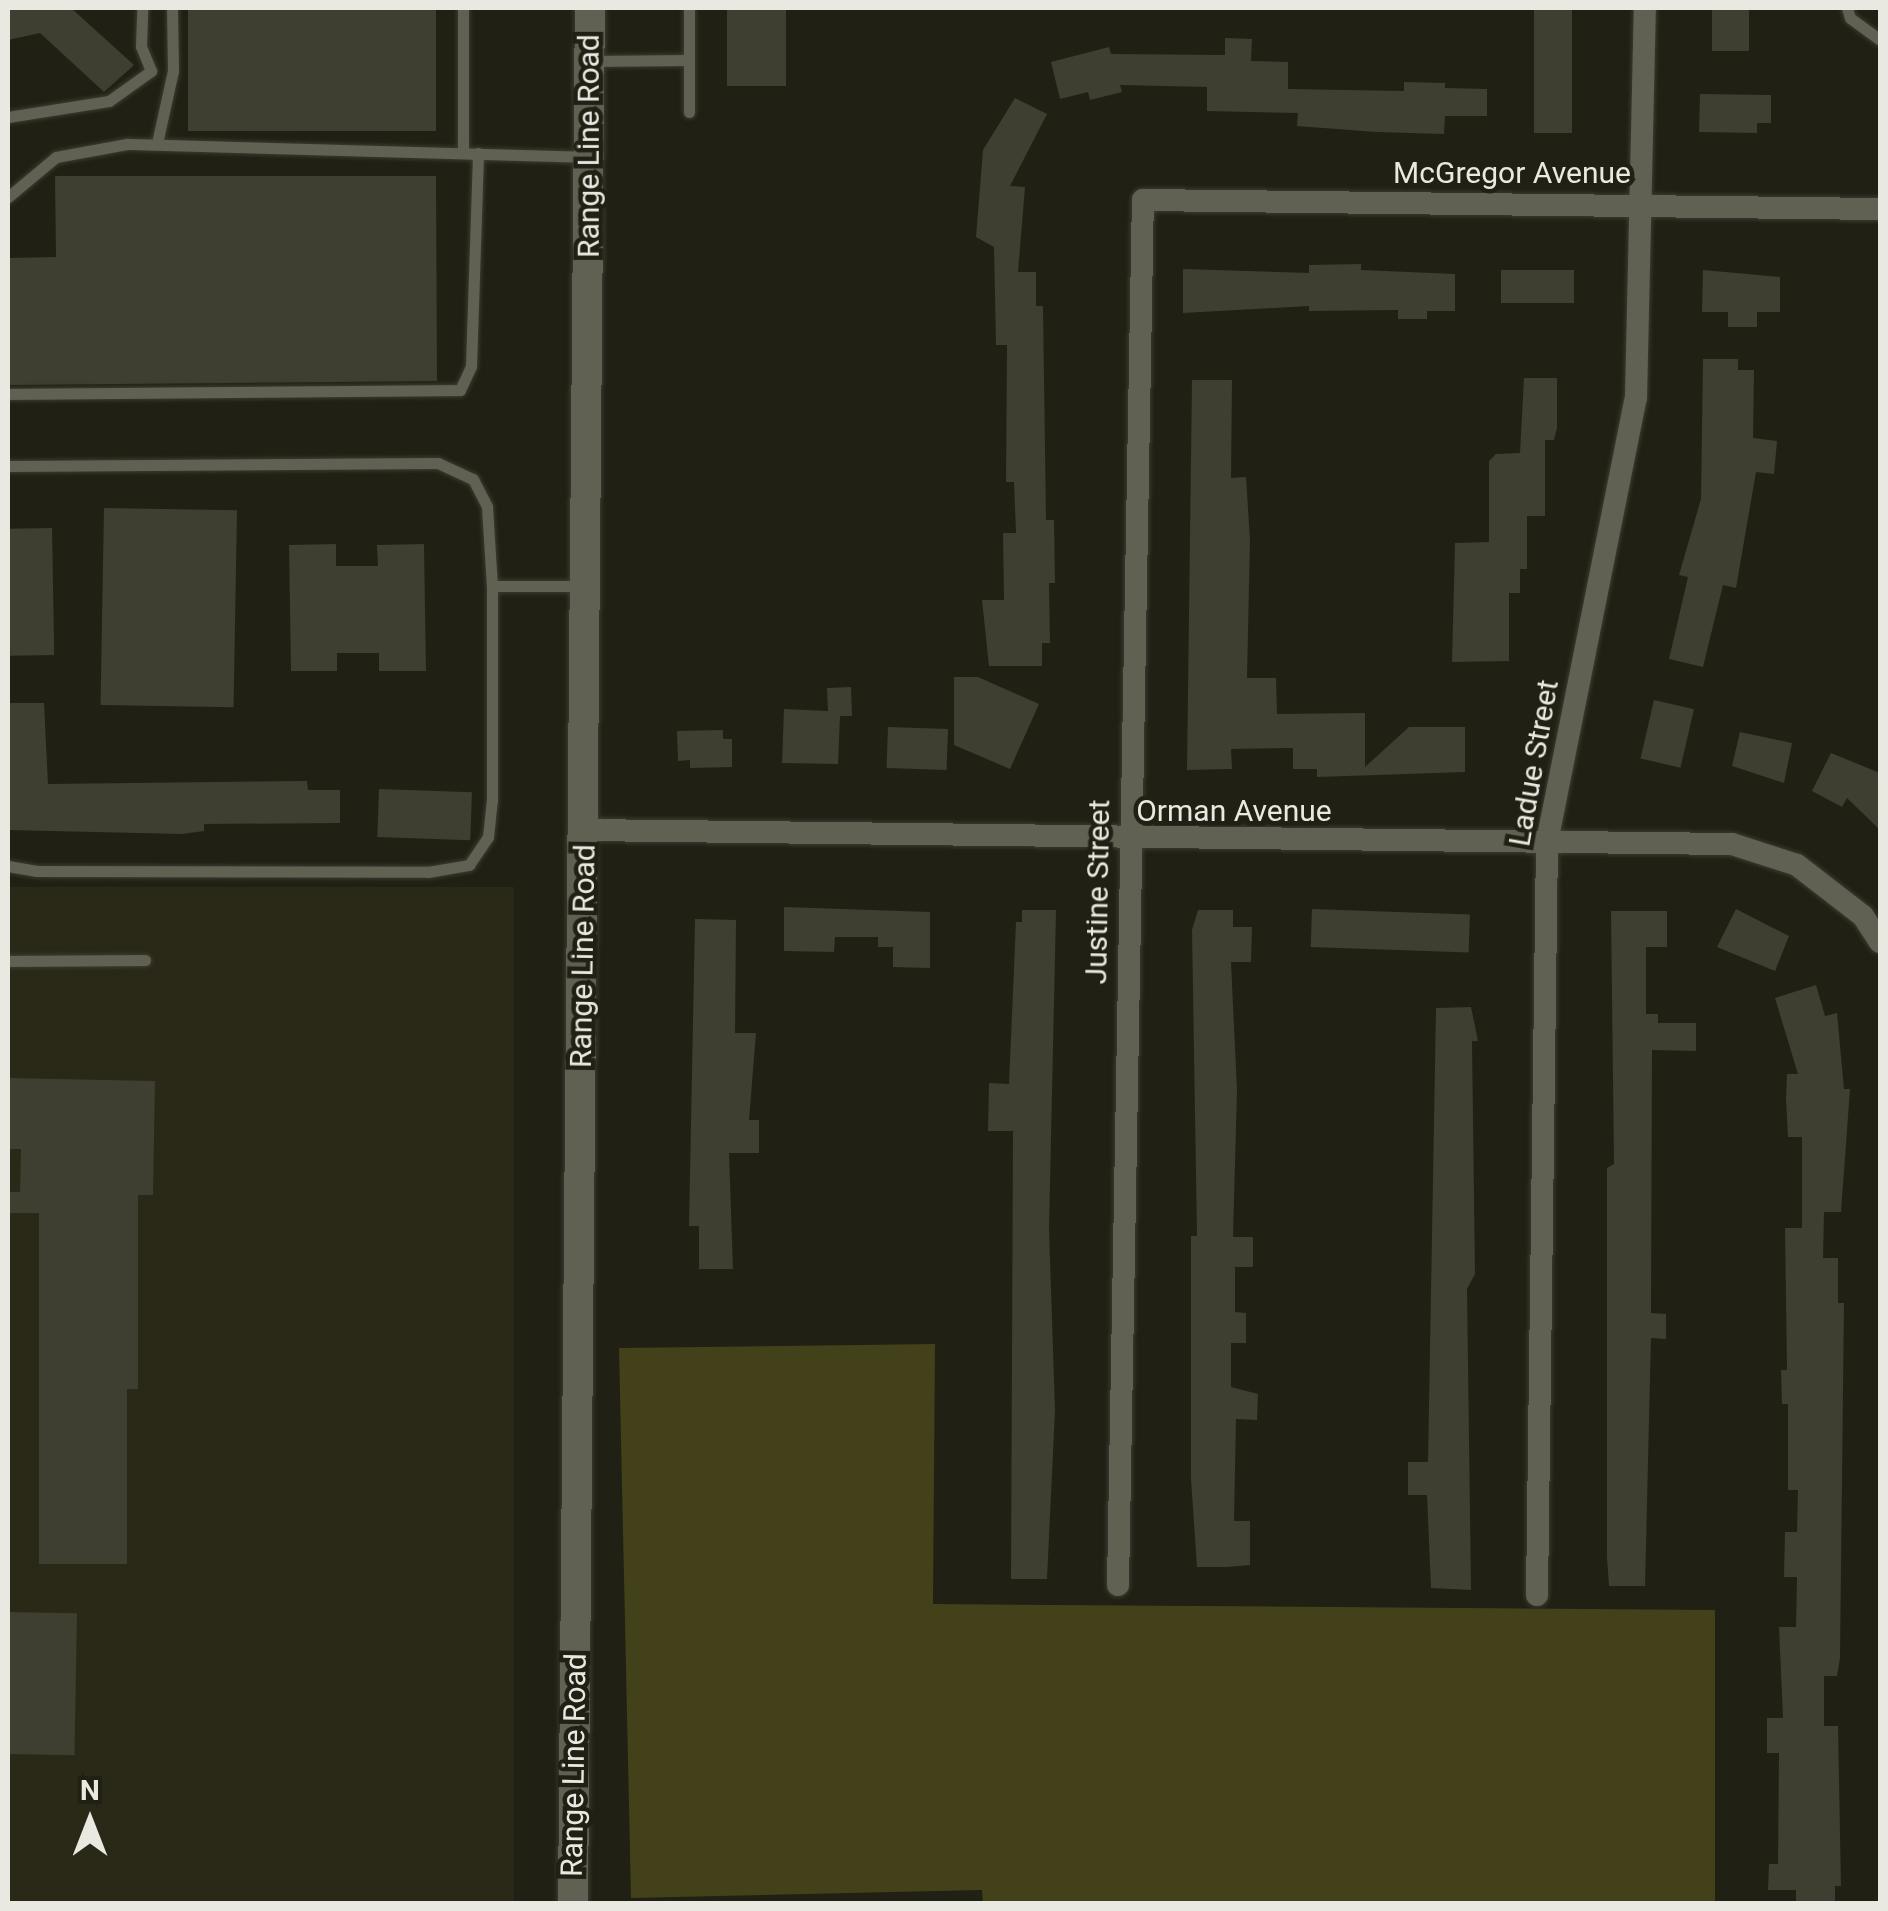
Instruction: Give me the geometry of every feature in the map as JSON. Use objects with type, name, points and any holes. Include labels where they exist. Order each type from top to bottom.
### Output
[{"type":"main road","name":"Range Line Road","points":[[573,1904],[590,8]]},
{"type":"street","name":"Ladue Street","points":[[1537,1595],[1546,842],[1636,398],[1645,8]]},
{"type":"street","name":"McGregor Avenue","points":[[1142,200],[1880,209]]},
{"type":"street","name":"Justine Street","points":[[1118,1585],[1142,200]]},
{"type":"street","name":"Orman Avenue","points":[[584,830],[1128,841],[1732,844],[1797,865],[1862,916],[1880,942]]},
{"type":"lane","points":[[8,117],[109,101],[151,71],[140,46],[142,8]]},
{"type":"lane","points":[[157,143],[173,71],[172,8]]},
{"type":"lane","points":[[462,152],[463,8]]},
{"type":"lane","points":[[689,8],[689,112]]},
{"type":"lane","points":[[1847,8],[1850,18],[1880,40]]},
{"type":"lane","points":[[590,61],[689,60]]},
{"type":"lane","points":[[8,197],[56,157],[157,143],[589,157]]},
{"type":"lane","points":[[8,394],[460,390],[471,366],[478,153]]},
{"type":"lane","points":[[8,466],[438,463],[473,479],[488,506],[492,586],[492,801],[488,837],[469,864],[428,872],[37,872],[8,866]]},
{"type":"lane","points":[[492,586],[586,586]]},
{"type":"lane","points":[[8,961],[146,960]]},
{"type":"shaded area","points":[[8,887],[514,887],[514,1904],[8,1904]]},
{"type":"shaded area","points":[[935,1344],[933,1604],[1715,1610],[1715,1903],[983,1904],[982,1890],[631,1898],[619,1348]]},
{"type":"building","points":[[8,8],[71,8],[134,65],[104,92],[40,33],[8,40]]},
{"type":"building","points":[[188,8],[436,8],[436,131],[188,131]]},
{"type":"building","points":[[727,8],[786,8],[786,86],[727,86]]},
{"type":"building","points":[[1534,8],[1572,8],[1572,133],[1534,133]]},
{"type":"building","points":[[1712,8],[1749,8],[1749,51],[1712,51]]},
{"type":"building","points":[[1225,38],[1252,39],[1251,61],[1288,62],[1288,89],[1404,91],[1404,82],[1445,83],[1445,88],[1487,89],[1487,116],[1445,116],[1444,134],[1376,132],[1297,126],[1298,113],[1207,111],[1207,87],[1120,85],[1122,92],[1090,100],[1088,92],[1060,99],[1051,62],[1109,47],[1111,54],[1225,55]]},
{"type":"building","points":[[1700,94],[1771,95],[1771,123],[1757,123],[1757,133],[1699,132]]},
{"type":"building","points":[[1015,98],[1047,114],[1010,186],[1025,187],[1018,272],[1036,272],[1036,306],[1043,306],[1046,520],[1054,520],[1055,583],[1049,583],[1050,643],[1042,643],[1042,666],[989,666],[982,600],[1004,600],[1003,533],[1016,533],[1014,482],[1006,482],[1007,345],[996,345],[994,247],[976,237],[983,150]]},
{"type":"building","points":[[55,176],[436,176],[437,381],[8,385],[8,258],[56,257]]},
{"type":"building","points":[[1361,264],[1361,270],[1455,274],[1455,311],[1427,311],[1427,319],[1398,319],[1398,310],[1309,311],[1309,306],[1183,313],[1183,269],[1309,273],[1309,265]]},
{"type":"building","points":[[1501,270],[1574,270],[1574,303],[1501,303]]},
{"type":"building","points":[[1703,270],[1780,277],[1780,312],[1757,312],[1757,327],[1728,327],[1728,312],[1702,312]]},
{"type":"building","points":[[1703,359],[1738,359],[1738,370],[1754,370],[1753,438],[1777,441],[1774,474],[1756,472],[1736,588],[1723,585],[1703,667],[1669,659],[1688,577],[1679,575],[1701,499]]},
{"type":"building","points":[[1524,378],[1557,378],[1557,428],[1554,440],[1545,440],[1545,516],[1527,516],[1527,569],[1520,569],[1520,593],[1509,593],[1509,661],[1452,662],[1455,543],[1489,542],[1489,461],[1496,454],[1520,453]]},
{"type":"building","points":[[1192,380],[1232,380],[1231,478],[1246,477],[1250,540],[1247,678],[1276,678],[1277,714],[1365,713],[1365,767],[1409,727],[1465,727],[1465,772],[1317,777],[1317,769],[1293,769],[1293,748],[1231,749],[1232,769],[1187,770]]},
{"type":"building","points":[[104,508],[237,510],[234,707],[101,705]]},
{"type":"building","points":[[52,528],[54,655],[10,656],[8,529]]},
{"type":"building","points":[[336,544],[336,566],[378,566],[377,545],[424,544],[426,671],[379,671],[379,653],[337,653],[337,671],[291,671],[289,545]]},
{"type":"building","points":[[954,677],[978,677],[1039,704],[1010,769],[954,745]]},
{"type":"building","points":[[851,687],[852,716],[840,716],[838,764],[782,763],[784,709],[828,711],[827,688]]},
{"type":"building","points":[[1654,700],[1694,709],[1680,768],[1641,758]]},
{"type":"building","points":[[8,703],[44,703],[48,784],[307,781],[308,790],[340,790],[340,823],[204,824],[204,831],[182,834],[8,830]]},
{"type":"building","points":[[888,727],[948,729],[947,770],[887,768]]},
{"type":"building","points":[[723,730],[723,739],[732,739],[732,767],[690,768],[690,760],[678,761],[677,731]]},
{"type":"building","points":[[1740,732],[1792,743],[1784,783],[1732,766]]},
{"type":"building","points":[[1831,753],[1880,773],[1880,830],[1847,798],[1842,807],[1812,791]]},
{"type":"building","points":[[379,789],[472,792],[470,840],[377,837]]},
{"type":"building","points":[[784,907],[930,912],[930,968],[893,967],[893,947],[878,947],[878,937],[835,937],[834,952],[784,951]]},
{"type":"building","points":[[1312,909],[1470,915],[1469,952],[1311,947]]},
{"type":"building","points":[[1736,909],[1789,936],[1775,971],[1717,947]]},
{"type":"building","points":[[1022,910],[1056,910],[1049,1229],[1055,1410],[1047,1579],[1011,1579],[1013,1131],[988,1131],[989,1083],[1009,1084],[1016,922],[1022,922]]},
{"type":"building","points":[[1198,910],[1233,910],[1233,927],[1252,927],[1251,962],[1231,962],[1237,1090],[1233,1237],[1253,1237],[1253,1267],[1235,1267],[1235,1312],[1246,1313],[1246,1343],[1231,1343],[1231,1387],[1258,1394],[1257,1420],[1236,1419],[1234,1521],[1250,1521],[1250,1565],[1227,1567],[1197,1567],[1191,1479],[1191,1236],[1197,1236],[1192,930]]},
{"type":"building","points":[[1611,911],[1667,911],[1667,947],[1646,947],[1646,1014],[1658,1014],[1658,1023],[1696,1023],[1696,1051],[1652,1050],[1651,1313],[1666,1314],[1666,1339],[1651,1338],[1645,1586],[1609,1586],[1607,1558],[1607,1168],[1614,1164]]},
{"type":"building","points":[[695,919],[736,920],[735,1033],[756,1033],[749,1120],[759,1120],[759,1153],[729,1153],[733,1269],[699,1269],[699,1226],[689,1226]]},
{"type":"building","points":[[1816,985],[1825,1016],[1837,1013],[1844,1089],[1850,1089],[1841,1212],[1824,1212],[1823,1258],[1838,1258],[1838,1303],[1844,1303],[1840,1658],[1837,1676],[1824,1676],[1824,1726],[1838,1726],[1841,1886],[1835,1886],[1835,1904],[1796,1904],[1796,1890],[1768,1890],[1769,1864],[1778,1864],[1779,1753],[1767,1753],[1767,1718],[1783,1718],[1779,1627],[1796,1627],[1797,1577],[1784,1577],[1785,1532],[1797,1532],[1798,1490],[1788,1490],[1788,1404],[1782,1404],[1781,1370],[1787,1370],[1785,1228],[1802,1228],[1802,1137],[1788,1137],[1786,1098],[1787,1074],[1798,1074],[1775,998]]},
{"type":"building","points":[[1471,1007],[1478,1041],[1472,1041],[1475,1274],[1467,1289],[1471,1590],[1431,1588],[1427,1495],[1408,1495],[1408,1462],[1428,1462],[1436,1008]]},
{"type":"building","points":[[8,1078],[155,1081],[153,1195],[138,1195],[138,1389],[127,1389],[127,1564],[39,1564],[39,1213],[8,1213],[8,1192],[20,1192],[21,1149],[8,1149]]},
{"type":"building","points":[[8,1612],[77,1613],[75,1755],[8,1754]]}]
